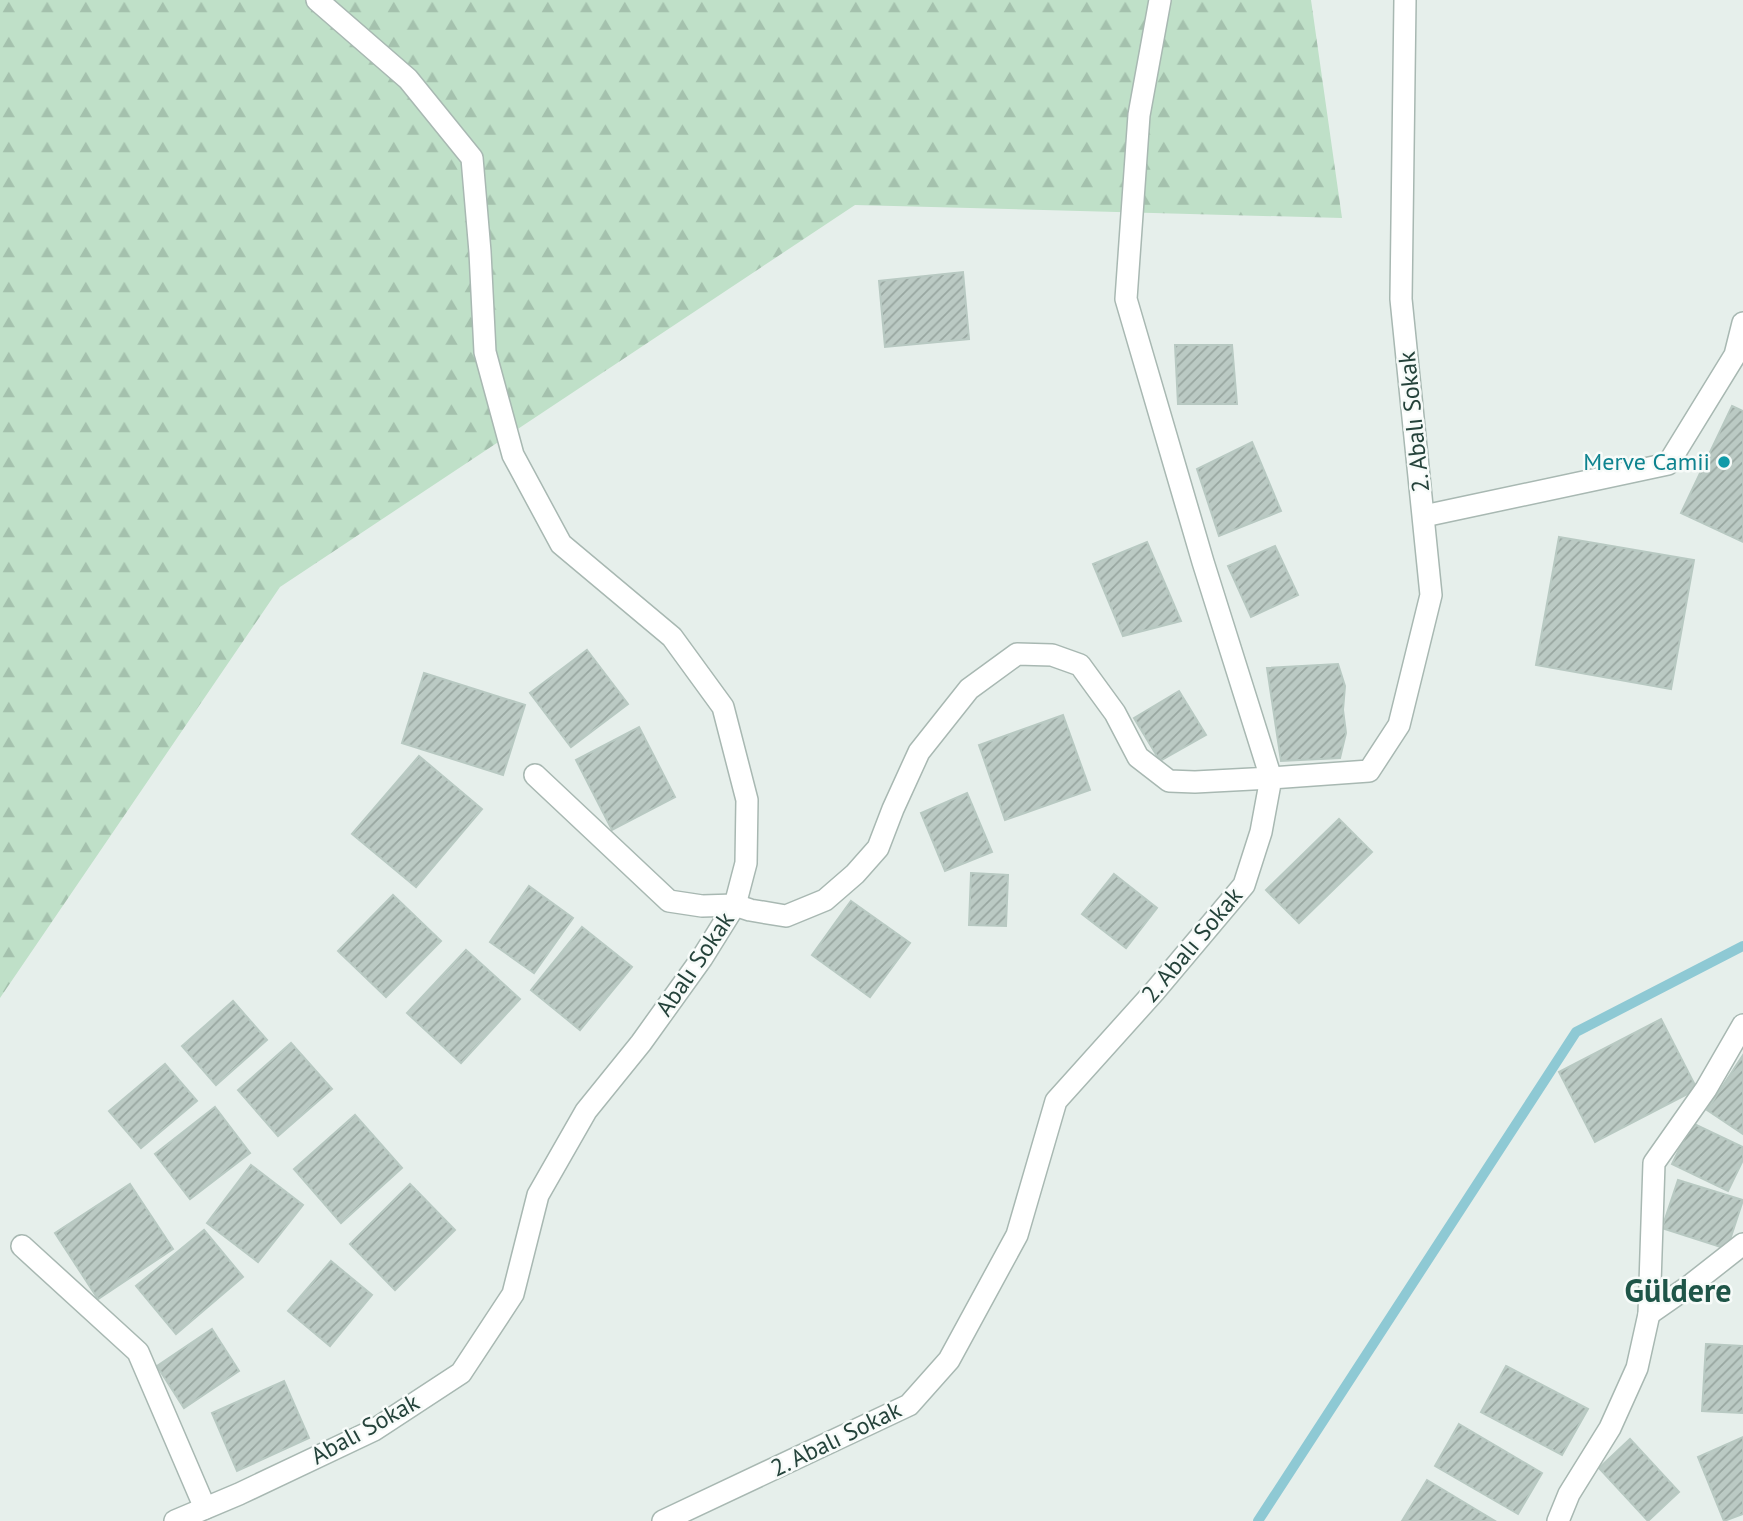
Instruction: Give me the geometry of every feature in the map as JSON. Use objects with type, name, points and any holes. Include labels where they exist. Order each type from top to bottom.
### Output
[{"type":"street","points":[[317,0],[408,79],[472,158],[485,352],[513,455],[561,544],[672,637],[723,707],[747,800],[746,863],[735,905],[702,906],[669,901],[535,775]]},
{"type":"street","points":[[1160,0],[1139,115],[1126,299],[1270,778]]},
{"type":"street","name":"2. Abalı Sokak","points":[[663,1521],[909,1405],[949,1360],[1017,1235],[1056,1101],[1154,992],[1244,885],[1261,832],[1270,778],[1369,771],[1399,725],[1431,594],[1401,299],[1405,0]]},
{"type":"street","points":[[1424,516],[1668,464],[1735,355],[1743,323]]},
{"type":"street","name":"Abalı Sokak","points":[[176,1521],[374,1430],[461,1373],[513,1294],[538,1195],[586,1111],[641,1043],[702,958],[735,905],[786,916],[825,900],[855,874],[878,848],[919,752],[969,689],[1017,654],[1052,655],[1080,665],[1115,713],[1138,757],[1169,781],[1270,778]]},
{"type":"street","points":[[1558,1521],[1569,1494],[1610,1428],[1637,1368],[1649,1314],[1654,1163],[1706,1089],[1743,1025]]},
{"type":"street","points":[[1649,1314],[1743,1244]]},
{"type":"street","points":[[22,1246],[138,1352],[205,1508]]},
{"type":"green space","points":[[0,0],[1311,0],[1342,218],[855,205],[280,587],[0,998]]},
{"type":"building","points":[[963,272],[969,339],[885,347],[879,281]]},
{"type":"building","points":[[1175,345],[1232,345],[1237,404],[1178,404]]},
{"type":"building","name":"Merve Camii","points":[[1732,406],[1743,411],[1743,542],[1681,513]]},
{"type":"building","points":[[1252,442],[1281,511],[1219,536],[1197,469]]},
{"type":"building","points":[[1559,537],[1694,560],[1671,689],[1536,665]]},
{"type":"building","points":[[1147,542],[1181,621],[1123,636],[1093,564]]},
{"type":"building","points":[[1275,546],[1298,595],[1251,617],[1228,566]]},
{"type":"building","points":[[587,650],[628,704],[571,747],[530,693]]},
{"type":"building","points":[[1338,664],[1345,686],[1343,710],[1346,733],[1340,758],[1281,761],[1267,668]]},
{"type":"building","points":[[424,673],[525,705],[503,775],[402,743]]},
{"type":"building","points":[[1179,691],[1206,735],[1160,761],[1134,718]]},
{"type":"building","points":[[1063,715],[1090,790],[1005,820],[979,745]]},
{"type":"building","points":[[639,727],[675,797],[612,830],[576,760]]},
{"type":"building","points":[[419,756],[482,809],[416,887],[352,834]]},
{"type":"building","points":[[967,793],[992,852],[945,871],[921,813]]},
{"type":"building","points":[[1339,819],[1372,852],[1299,923],[1266,890]]},
{"type":"building","points":[[971,873],[1008,875],[1006,926],[969,925]]},
{"type":"building","points":[[1114,874],[1157,908],[1126,948],[1082,914]]},
{"type":"building","points":[[529,886],[573,918],[534,973],[490,942]]},
{"type":"building","points":[[393,895],[441,941],[386,997],[338,951]]},
{"type":"building","points":[[851,901],[910,943],[870,997],[812,955]]},
{"type":"building","points":[[582,927],[632,967],[580,1030],[531,990]]},
{"type":"building","points":[[466,950],[520,999],[461,1063],[407,1013]]},
{"type":"building","points":[[233,1001],[267,1040],[216,1085],[182,1046]]},
{"type":"building","points":[[1661,1019],[1697,1089],[1595,1142],[1559,1072]]},
{"type":"building","points":[[291,1043],[332,1089],[278,1136],[238,1090]]},
{"type":"building","points":[[1743,1055],[1743,1134],[1707,1110]]},
{"type":"building","points":[[165,1064],[197,1101],[141,1148],[109,1111]]},
{"type":"building","points":[[215,1107],[250,1153],[190,1199],[155,1154]]},
{"type":"building","points":[[355,1115],[402,1168],[341,1223],[294,1169]]},
{"type":"building","points":[[1692,1123],[1743,1147],[1743,1160],[1728,1191],[1672,1164]]},
{"type":"building","points":[[251,1165],[303,1205],[258,1262],[207,1223]]},
{"type":"building","points":[[1678,1180],[1743,1200],[1727,1249],[1662,1228]]},
{"type":"building","points":[[130,1184],[173,1249],[98,1299],[55,1233]]},
{"type":"building","points":[[410,1184],[455,1230],[395,1290],[350,1244]]},
{"type":"building","points":[[204,1230],[243,1277],[176,1334],[136,1286]]},
{"type":"building","points":[[331,1261],[372,1295],[330,1346],[288,1311]]},
{"type":"building","points":[[212,1329],[239,1371],[184,1408],[157,1366]]},
{"type":"building","points":[[1706,1344],[1743,1346],[1743,1413],[1702,1411]]},
{"type":"building","points":[[1506,1366],[1588,1409],[1562,1455],[1481,1412]]},
{"type":"building","points":[[284,1381],[309,1438],[237,1471],[212,1413]]},
{"type":"building","points":[[1459,1424],[1542,1473],[1518,1514],[1435,1466]]},
{"type":"building","points":[[1743,1437],[1743,1514],[1724,1521],[1698,1457]]},
{"type":"building","points":[[1630,1439],[1679,1492],[1648,1521],[1599,1468]]},
{"type":"building","points":[[1427,1480],[1495,1521],[1402,1521]]},
{"type":"waterway","points":[[1258,1521],[1576,1032],[1743,946]]},
{"type":"place","name":"Merve Camii","points":[[1724,462]]},
{"type":"district","name":"Güldere","points":[[1678,1291]]}]
